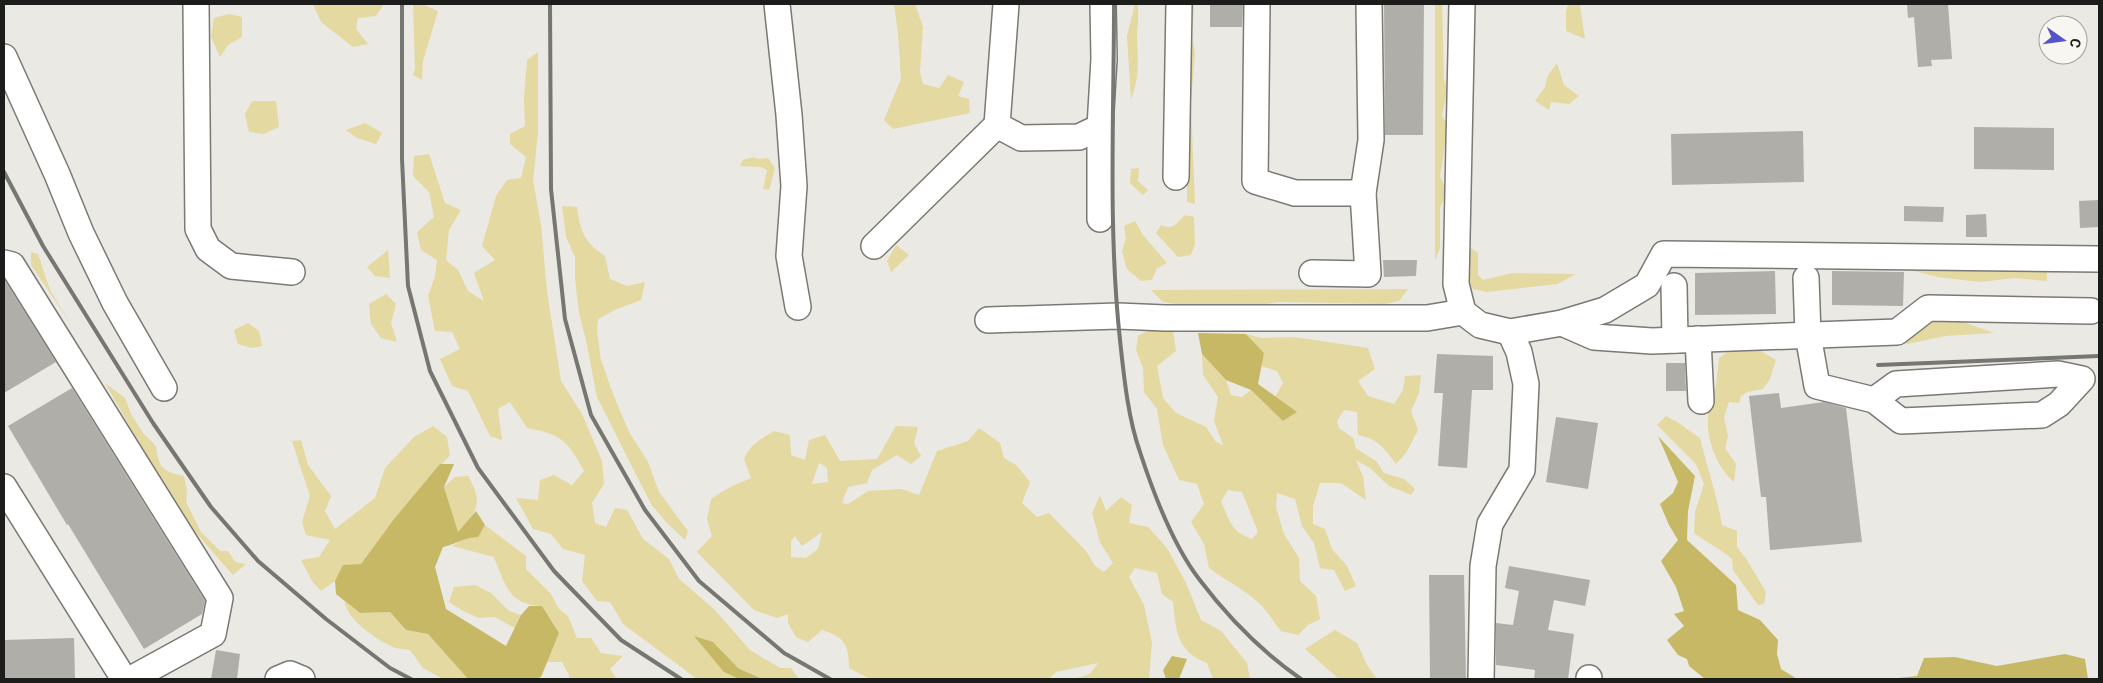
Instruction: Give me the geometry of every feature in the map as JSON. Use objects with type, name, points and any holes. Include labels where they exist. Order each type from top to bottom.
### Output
[{"type":"lane","points":[[196,4],[198,229],[208,249],[231,266],[292,272]]},
{"type":"lane","points":[[777,4],[789,115],[794,186],[789,256],[798,307]]},
{"type":"lane","points":[[874,246],[997,125],[1006,4]]},
{"type":"lane","points":[[1100,219],[1100,127],[1104,59],[1103,4]]},
{"type":"lane","points":[[1176,177],[1179,4]]},
{"type":"lane","points":[[1257,4],[1256,181],[1295,193],[1363,193]]},
{"type":"lane","points":[[1312,273],[1368,274],[1363,193],[1372,140],[1369,4]]},
{"type":"lane","points":[[1462,4],[1456,284],[1463,312],[1480,325],[1510,332],[1562,322],[1605,310],[1646,285],[1664,254],[2099,259]]},
{"type":"lane","points":[[4,57],[98,268],[115,303],[164,388]]},
{"type":"lane","points":[[997,125],[1020,138],[1079,137],[1100,127]]},
{"type":"lane","points":[[4,263],[12,265],[220,598],[213,634],[130,679]]},
{"type":"lane","points":[[1806,278],[1808,335],[1817,386],[1874,400],[1900,421],[2042,416],[2059,404],[2082,379],[2058,374],[1896,384],[1874,400]]},
{"type":"lane","points":[[1674,286],[1701,401]]},
{"type":"lane","points":[[1562,322],[1594,337],[1652,341],[1897,332],[1928,308],[2091,311]]},
{"type":"lane","points":[[988,320],[1118,316],[1165,318],[1426,318],[1463,312]]},
{"type":"lane","points":[[1481,679],[1483,566],[1490,524],[1522,470],[1526,384],[1519,352],[1510,332]]},
{"type":"lane","points":[[4,488],[124,679]]},
{"type":"lane","points":[[278,679],[290,674],[302,679]]},
{"type":"shaded area","points":[[313,4],[384,4],[376,16],[358,18],[356,29],[368,44],[353,47],[321,22]]},
{"type":"shaded area","points":[[413,4],[422,4],[438,11],[423,61],[422,80],[413,75],[415,69]]},
{"type":"shaded area","points":[[894,4],[915,4],[923,27],[920,72],[923,84],[939,88],[948,75],[964,82],[958,96],[969,99],[970,113],[893,129],[884,120],[901,79]]},
{"type":"shaded area","points":[[1135,4],[1137,4],[1138,13],[1138,69],[1131,100],[1127,36]]},
{"type":"shaded area","points":[[1186,4],[1194,4],[1192,38],[1195,53],[1191,102],[1195,204],[1187,202]]},
{"type":"shaded area","points":[[1435,4],[1442,4],[1444,79],[1447,90],[1442,116],[1448,125],[1440,177],[1447,191],[1440,208],[1440,248],[1435,260]]},
{"type":"shaded area","points":[[1568,4],[1584,4],[1580,6],[1585,39],[1566,31]]},
{"type":"shaded area","points":[[229,14],[242,17],[242,37],[228,45],[220,57],[211,37],[214,18]]},
{"type":"shaded area","points":[[538,52],[538,133],[533,180],[541,225],[547,291],[561,381],[582,414],[602,461],[604,484],[592,503],[595,523],[606,527],[615,508],[627,510],[643,539],[669,559],[679,579],[714,609],[750,650],[780,668],[791,668],[799,679],[762,679],[738,668],[713,642],[724,672],[739,679],[696,678],[623,624],[610,602],[597,601],[582,581],[585,555],[563,549],[551,534],[533,529],[516,498],[538,500],[540,480],[554,475],[572,485],[584,471],[573,452],[556,436],[527,428],[510,402],[498,409],[502,440],[490,436],[468,391],[452,386],[440,359],[460,349],[452,332],[435,331],[428,296],[435,276],[437,260],[421,250],[417,232],[434,217],[429,192],[413,176],[414,156],[429,154],[445,203],[461,210],[449,230],[446,260],[458,270],[468,291],[484,301],[474,273],[495,260],[482,246],[496,196],[507,180],[521,178],[526,157],[510,144],[510,134],[525,126],[524,97],[527,60]]},
{"type":"shaded area","points":[[1557,63],[1564,85],[1579,96],[1569,104],[1551,102],[1549,110],[1535,101],[1545,87],[1548,75]]},
{"type":"shaded area","points":[[252,101],[276,101],[279,127],[263,134],[249,132],[245,114]]},
{"type":"shaded area","points":[[365,123],[382,133],[376,144],[357,138],[346,130]]},
{"type":"shaded area","points":[[753,157],[758,159],[768,158],[775,168],[769,190],[763,189],[767,170],[761,167],[740,166],[743,160]]},
{"type":"shaded area","points":[[1139,168],[1138,181],[1148,190],[1143,195],[1130,183],[1131,169]]},
{"type":"shaded area","points":[[562,206],[577,207],[584,235],[592,246],[605,256],[610,279],[627,286],[645,282],[641,300],[598,319],[597,331],[601,360],[629,432],[648,462],[659,492],[688,531],[685,540],[651,504],[597,397],[579,313],[575,279],[575,257],[566,237]]},
{"type":"shaded area","points":[[1185,215],[1194,217],[1195,244],[1191,255],[1178,257],[1156,233],[1161,225],[1172,227]]},
{"type":"shaded area","points":[[1135,221],[1143,235],[1167,263],[1157,268],[1152,280],[1141,281],[1127,269],[1122,251],[1126,239],[1124,226]]},
{"type":"shaded area","points":[[896,245],[909,255],[891,272],[887,261]]},
{"type":"shaded area","points":[[1469,247],[1478,253],[1478,275],[1483,280],[1512,273],[1576,274],[1557,284],[1487,292],[1473,289],[1465,279]]},
{"type":"shaded area","points":[[388,250],[390,278],[375,276],[367,267]]},
{"type":"shaded area","points":[[31,252],[38,254],[50,290],[71,324],[31,265]]},
{"type":"shaded area","points":[[1926,262],[2047,263],[2047,281],[2014,278],[1980,282],[1938,277],[1910,270]]},
{"type":"shaded area","points":[[1408,289],[1399,301],[1385,304],[1279,302],[1238,308],[1194,307],[1163,302],[1151,290]]},
{"type":"shaded area","points":[[386,294],[396,304],[391,323],[397,342],[381,338],[371,324],[369,304]]},
{"type":"shaded area","points":[[1946,316],[1994,333],[1945,336],[1908,344],[1901,342],[1929,321]]},
{"type":"shaded area","points":[[248,323],[259,331],[262,346],[251,348],[238,344],[234,330]]},
{"type":"shaded area","points":[[1149,330],[1173,331],[1176,351],[1157,366],[1163,398],[1176,413],[1206,427],[1216,442],[1223,445],[1214,421],[1218,397],[1203,375],[1202,354],[1226,380],[1231,395],[1242,397],[1251,390],[1283,421],[1297,412],[1275,397],[1283,383],[1277,371],[1261,366],[1264,353],[1246,334],[1262,338],[1294,337],[1368,348],[1375,369],[1358,381],[1368,396],[1394,404],[1403,390],[1405,376],[1421,375],[1419,393],[1411,411],[1418,430],[1406,453],[1396,464],[1380,445],[1371,439],[1358,435],[1357,412],[1344,410],[1337,421],[1339,428],[1353,438],[1356,448],[1377,462],[1384,473],[1404,479],[1415,489],[1411,495],[1389,486],[1370,468],[1356,460],[1363,477],[1366,500],[1341,483],[1320,483],[1313,506],[1313,524],[1325,529],[1332,549],[1347,566],[1356,586],[1345,591],[1334,570],[1320,568],[1314,543],[1302,526],[1295,499],[1277,493],[1276,507],[1284,534],[1299,558],[1300,581],[1316,596],[1320,619],[1308,625],[1298,635],[1281,631],[1264,608],[1255,600],[1209,568],[1204,544],[1191,522],[1204,504],[1197,484],[1179,480],[1163,445],[1157,409],[1144,392],[1143,368],[1136,350],[1138,336]],"holes":[[[1228,490],[1242,492],[1258,532],[1252,539],[1235,529],[1221,501]]]},
{"type":"shaded area","points":[[1198,333],[1246,334],[1264,353],[1258,384],[1297,412],[1283,421],[1251,390],[1226,380],[1202,354]]},
{"type":"shaded area","points":[[1730,350],[1761,351],[1776,360],[1770,379],[1763,389],[1747,392],[1741,396],[1739,403],[1729,402],[1724,417],[1728,436],[1725,448],[1736,464],[1734,482],[1717,460],[1711,443],[1708,424],[1719,358]]},
{"type":"shaded area","points":[[105,383],[125,398],[131,414],[143,433],[156,446],[160,464],[171,473],[184,476],[187,491],[186,502],[201,532],[220,551],[228,551],[235,562],[246,564],[233,575],[182,517]]},
{"type":"shaded area","points":[[1666,416],[1700,438],[1722,525],[1737,531],[1737,547],[1766,592],[1764,604],[1758,605],[1733,570],[1732,559],[1694,533],[1695,512],[1704,484],[1696,464],[1657,425]]},
{"type":"shaded area","points":[[433,426],[447,437],[450,455],[394,519],[361,564],[343,566],[335,581],[321,591],[312,581],[301,560],[319,557],[330,540],[306,535],[302,522],[310,496],[292,441],[301,440],[308,465],[331,496],[325,511],[335,529],[375,498],[385,468],[414,437]]},
{"type":"shaded area","points":[[896,426],[918,427],[914,443],[921,456],[911,464],[897,455],[872,470],[867,483],[848,487],[842,503],[848,504],[868,491],[901,489],[919,495],[937,451],[968,441],[979,428],[1000,443],[1004,458],[1016,465],[1030,482],[1022,503],[1037,517],[1049,513],[1086,551],[1095,566],[1104,572],[1113,563],[1100,542],[1092,513],[1100,495],[1106,511],[1121,497],[1132,505],[1129,523],[1148,527],[1167,548],[1186,583],[1201,620],[1221,631],[1247,663],[1250,679],[1213,679],[1207,663],[1189,653],[1180,639],[1175,622],[1173,602],[1162,594],[1157,573],[1135,568],[1129,577],[1144,605],[1152,643],[1149,679],[1074,679],[1090,674],[1098,663],[1056,672],[1049,679],[870,679],[849,668],[846,647],[836,636],[822,630],[808,642],[796,637],[788,623],[788,614],[777,618],[754,610],[697,552],[712,536],[707,519],[711,499],[730,487],[751,478],[744,459],[746,454],[756,443],[774,431],[790,435],[791,455],[805,460],[809,440],[825,435],[840,461],[877,459]],"holes":[[[819,463],[827,468],[828,482],[812,484]],[[822,532],[818,549],[806,558],[791,557],[791,541],[795,536],[802,546]]]},
{"type":"shaded area","points":[[1658,436],[1695,476],[1688,511],[1687,540],[1736,585],[1738,610],[1760,620],[1778,640],[1777,654],[1781,669],[1797,679],[1705,679],[1689,666],[1687,659],[1678,655],[1667,640],[1684,626],[1674,614],[1684,611],[1676,587],[1661,561],[1678,540],[1660,504],[1673,493],[1678,482]]},
{"type":"shaded area","points":[[440,464],[454,464],[444,487],[458,532],[476,511],[485,525],[478,537],[443,547],[435,567],[446,609],[506,646],[521,615],[529,606],[542,606],[559,633],[541,677],[535,679],[468,679],[428,634],[406,630],[390,612],[360,613],[336,594],[335,581],[343,565],[361,564],[394,519]]},
{"type":"shaded area","points":[[468,476],[476,493],[476,506],[470,518],[458,533],[444,487],[455,477]]},
{"type":"shaded area","points":[[485,525],[526,556],[526,569],[551,594],[559,609],[568,616],[577,638],[591,638],[601,653],[623,656],[610,669],[617,679],[569,679],[569,675],[562,662],[547,662],[559,633],[542,606],[522,602],[509,591],[494,557],[452,546],[466,538],[478,536]]},
{"type":"shaded area","points":[[475,585],[491,593],[509,611],[521,615],[515,628],[495,617],[479,618],[449,602],[454,587]]},
{"type":"shaded area","points":[[344,601],[360,613],[390,612],[406,630],[428,634],[468,679],[443,679],[423,668],[410,650],[393,647],[363,628],[346,608]]},
{"type":"shaded area","points":[[1335,630],[1357,643],[1367,665],[1377,679],[1339,679],[1305,649]]},
{"type":"shaded area","points":[[694,636],[713,642],[738,668],[762,679],[739,679],[724,672]]},
{"type":"shaded area","points":[[2065,654],[2085,659],[2088,679],[1888,679],[1917,676],[1924,658],[1955,657],[1997,666]]},
{"type":"shaded area","points":[[1172,656],[1187,659],[1179,679],[1166,679],[1163,670]]},
{"type":"building","points":[[1210,4],[1243,4],[1242,27],[1210,27]]},
{"type":"building","points":[[1384,4],[1424,4],[1423,135],[1385,135]]},
{"type":"building","points":[[1907,4],[1948,4],[1952,59],[1931,60],[1932,66],[1918,67],[1914,17],[1908,18]]},
{"type":"building","points":[[1974,127],[2054,128],[2054,170],[1974,169]]},
{"type":"building","points":[[1803,131],[1804,182],[1672,185],[1671,134]]},
{"type":"building","points":[[2099,200],[2099,227],[2080,228],[2079,201]]},
{"type":"building","points":[[1904,206],[1944,207],[1943,222],[1904,221]]},
{"type":"building","points":[[1986,214],[1987,237],[1966,237],[1966,215]]},
{"type":"building","points":[[1383,260],[1417,260],[1416,276],[1384,277]]},
{"type":"building","points":[[1775,271],[1776,314],[1695,315],[1695,273]]},
{"type":"building","points":[[1832,271],[1904,272],[1903,306],[1832,305]]},
{"type":"building","points":[[4,279],[56,362],[4,393]]},
{"type":"building","points":[[1437,354],[1493,356],[1493,390],[1472,390],[1467,468],[1438,466],[1443,393],[1434,393]]},
{"type":"building","points":[[1666,363],[1685,363],[1686,391],[1666,391]]},
{"type":"building","points":[[72,388],[205,601],[202,614],[144,649],[8,426]]},
{"type":"building","points":[[1779,393],[1781,408],[1824,402],[1846,408],[1862,542],[1770,550],[1766,497],[1761,497],[1749,396]]},
{"type":"building","points":[[1556,417],[1598,423],[1588,489],[1546,482]]},
{"type":"building","points":[[1509,566],[1590,580],[1585,606],[1554,600],[1548,630],[1574,634],[1568,679],[1534,679],[1535,670],[1496,665],[1496,623],[1513,625],[1519,591],[1505,588]]},
{"type":"building","points":[[1429,575],[1464,575],[1466,679],[1430,679]]},
{"type":"building","points":[[74,638],[75,679],[4,679],[4,640]]},
{"type":"building","points":[[216,650],[240,654],[237,679],[211,679]]},
{"type":"railway","points":[[402,4],[402,159],[408,286],[430,371],[478,468],[554,571],[621,640],[681,679]]},
{"type":"railway","points":[[550,4],[551,189],[565,319],[591,415],[645,510],[699,581],[784,653],[830,679]]},
{"type":"railway","points":[[1114,4],[1112,172],[1116,298],[1129,411],[1136,439],[1151,484],[1172,534],[1199,579],[1246,633],[1301,679]]},
{"type":"railway","points":[[4,172],[43,246],[153,423],[211,507],[258,561],[326,619],[390,668],[411,679]]},
{"type":"railway","points":[[1878,365],[2099,356]]}]
